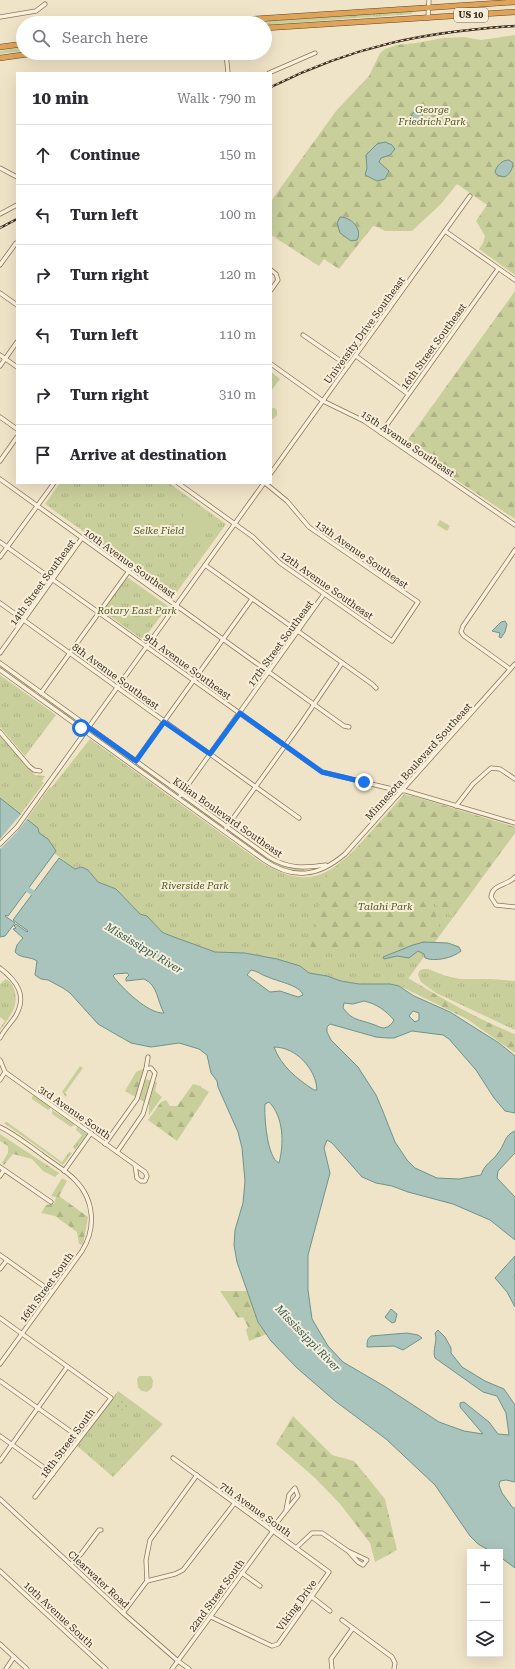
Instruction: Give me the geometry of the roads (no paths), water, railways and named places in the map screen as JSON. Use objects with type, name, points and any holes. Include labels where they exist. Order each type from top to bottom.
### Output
[{"type":"highway","name":"US 10","points":[[272,19],[515,2]]},
{"type":"highway","name":"US 10","points":[[272,28],[515,12]]},
{"type":"highway","points":[[0,47],[16,45]]},
{"type":"highway","points":[[0,58],[16,56]]},
{"type":"street","points":[[428,18],[429,0]]},
{"type":"street","points":[[0,17],[36,11],[45,4]]},
{"type":"street","points":[[271,72],[315,53]]},
{"type":"street","points":[[227,60],[228,72]]},
{"type":"street","points":[[0,168],[16,176]]},
{"type":"street","name":"University Drive Southeast","points":[[272,472],[470,196]]},
{"type":"street","points":[[0,214],[16,206]]},
{"type":"street","points":[[445,232],[515,280]]},
{"type":"street","points":[[0,265],[16,243]]},
{"type":"street","name":"16th Street Southeast","points":[[381,433],[498,269]]},
{"type":"street","points":[[272,271],[276,274],[278,280],[272,289]]},
{"type":"street","points":[[0,293],[16,304]]},
{"type":"street","points":[[304,335],[348,366]]},
{"type":"street","points":[[0,366],[16,343]]},
{"type":"street","points":[[0,355],[16,366]]},
{"type":"street","points":[[356,356],[408,394]]},
{"type":"street","name":"15th Avenue Southeast","points":[[272,365],[323,401],[352,415],[381,433],[515,525]]},
{"type":"street","points":[[0,417],[16,428]]},
{"type":"street","points":[[0,461],[16,438]]},
{"type":"street","name":"10th Avenue Southeast","points":[[0,479],[344,726],[349,727]]},
{"type":"street","points":[[0,557],[53,484]]},
{"type":"street","name":"12th Avenue Southeast","points":[[179,484],[258,541],[280,563],[392,641]]},
{"type":"street","points":[[0,844],[17,827],[263,484]]},
{"type":"street","name":"13th Avenue Southeast","points":[[265,484],[287,501],[309,527],[418,602],[392,641]]},
{"type":"street","name":"14th Street Southeast","points":[[0,654],[82,538]]},
{"type":"street","name":"9th Avenue Southeast","points":[[0,542],[325,773],[406,791],[515,823]]},
{"type":"street","points":[[510,669],[464,636],[461,632],[463,626],[515,550]]},
{"type":"street","points":[[205,565],[299,631],[376,688]]},
{"type":"street","points":[[38,698],[129,571]]},
{"type":"street","name":"17th Street Southeast","points":[[178,798],[299,631],[324,594]]},
{"type":"street","points":[[132,766],[252,599]]},
{"type":"street","name":"8th Avenue Southeast","points":[[0,603],[300,818]]},
{"type":"street","name":"Kilian Boulevard Southeast","points":[[0,663],[269,857],[280,863],[302,868],[329,865]]},
{"type":"street","points":[[224,830],[315,705],[342,663]]},
{"type":"street","name":"Minnesota Boulevard Southeast","points":[[329,865],[351,848],[515,664]]},
{"type":"street","name":"Kilian Boulevard Southeast","points":[[0,670],[264,860],[282,869],[309,874],[319,871],[329,865]]},
{"type":"street","points":[[0,732],[29,766],[34,770],[40,771]]},
{"type":"street","points":[[456,806],[478,779],[491,768],[500,769],[515,780]]},
{"type":"street","points":[[515,877],[507,884],[495,888],[491,892],[491,897],[496,904],[515,907]]},
{"type":"street","points":[[0,968],[16,982],[20,998],[18,1011],[0,1038]]},
{"type":"street","points":[[105,1144],[137,1099],[148,1057]]},
{"type":"street","points":[[0,1060],[5,1072],[0,1080]]},
{"type":"street","points":[[117,1152],[146,1109],[155,1073],[151,1068],[146,1069]]},
{"type":"street","name":"3rd Avenue South","points":[[5,1072],[146,1172],[147,1176],[145,1181],[141,1181],[137,1178],[135,1165]]},
{"type":"street","points":[[0,1127],[64,1171],[91,1133]]},
{"type":"street","points":[[0,1167],[51,1202]]},
{"type":"street","points":[[0,1176],[4,1170]]},
{"type":"street","name":"16th Street South","points":[[0,1364],[85,1247],[91,1231],[92,1214],[89,1203],[82,1188],[64,1171]]},
{"type":"street","points":[[0,1255],[52,1292]]},
{"type":"street","points":[[0,1269],[7,1260]]},
{"type":"street","points":[[0,1318],[67,1367],[0,1461]]},
{"type":"street","name":"18th Street South","points":[[35,1497],[111,1398],[67,1367]]},
{"type":"street","points":[[0,1381],[80,1438]]},
{"type":"street","points":[[0,1436],[53,1474]]},
{"type":"street","name":"7th Avenue South","points":[[173,1458],[329,1572]]},
{"type":"street","points":[[147,1581],[146,1560],[150,1540],[197,1475]]},
{"type":"street","name":"22nd Street South","points":[[172,1669],[286,1510],[298,1496],[295,1488],[289,1495],[286,1510]]},
{"type":"street","name":"Clearwater Road","points":[[0,1499],[123,1613],[178,1662],[189,1669]]},
{"type":"street","points":[[123,1613],[147,1581],[176,1574],[183,1570],[234,1504]]},
{"type":"street","points":[[71,1564],[81,1554],[99,1530],[101,1530]]},
{"type":"street","points":[[296,1548],[312,1533],[322,1533],[348,1551],[367,1560],[363,1564],[358,1562],[348,1551]]},
{"type":"street","name":"10th Avenue South","points":[[0,1571],[106,1669]]},
{"type":"street","name":"Viking Drive","points":[[210,1617],[272,1646],[278,1644],[329,1572]]},
{"type":"street","points":[[242,1573],[260,1586]]},
{"type":"street","points":[[312,1597],[330,1611]]},
{"type":"street","points":[[342,1620],[392,1657],[395,1663],[394,1669]]},
{"type":"street","points":[[332,1669],[331,1659],[353,1628]]},
{"type":"street","points":[[0,1644],[27,1669]]},
{"type":"street","points":[[6,1669],[14,1657]]},
{"type":"water","points":[[417,111],[421,113],[423,117],[421,121],[417,123],[413,121],[411,117],[413,113]]},
{"type":"water","points":[[385,142],[392,145],[395,149],[390,155],[381,158],[379,162],[389,171],[385,179],[377,181],[365,175],[367,168],[366,155],[377,144]]},
{"type":"water","points":[[509,160],[513,163],[512,169],[509,173],[504,177],[497,175],[495,172],[498,165]]},
{"type":"water","points":[[340,217],[348,219],[355,224],[358,232],[357,240],[351,241],[340,233],[337,223]]},
{"type":"water","points":[[505,621],[507,624],[505,632],[501,638],[499,637],[500,633],[492,631],[501,622]]},
{"type":"water","points":[[0,798],[38,828],[39,833],[48,839],[56,851],[8,916],[5,916],[15,923],[5,936],[0,937]]},
{"type":"water","points":[[59,858],[75,869],[81,867],[88,870],[98,882],[116,889],[140,914],[147,916],[162,932],[166,934],[215,952],[245,953],[277,959],[300,966],[309,973],[327,976],[341,981],[359,984],[390,984],[399,986],[414,996],[450,1012],[499,1043],[515,1056],[515,1113],[505,1111],[494,1098],[476,1070],[449,1039],[443,1035],[412,1031],[394,1038],[387,1038],[376,1037],[330,1024],[327,1027],[327,1032],[331,1040],[358,1067],[376,1095],[395,1142],[407,1160],[415,1168],[437,1178],[459,1179],[481,1175],[484,1168],[496,1156],[509,1135],[515,1131],[515,1153],[498,1171],[497,1178],[515,1197],[515,1240],[490,1220],[453,1204],[408,1192],[392,1186],[376,1183],[362,1177],[332,1143],[327,1140],[324,1148],[330,1173],[308,1255],[308,1290],[312,1319],[328,1346],[343,1362],[384,1386],[439,1422],[464,1431],[483,1434],[460,1407],[460,1403],[464,1402],[489,1422],[498,1434],[509,1435],[506,1413],[497,1396],[483,1392],[435,1358],[435,1333],[438,1330],[445,1337],[451,1348],[451,1353],[462,1367],[485,1381],[504,1389],[515,1405],[515,1482],[506,1480],[500,1481],[499,1485],[502,1493],[513,1508],[515,1508],[515,1568],[503,1559],[503,1549],[487,1549],[478,1544],[470,1536],[435,1485],[386,1439],[335,1401],[297,1368],[271,1341],[258,1322],[237,1262],[234,1245],[235,1230],[243,1203],[245,1181],[242,1148],[238,1132],[218,1087],[217,1081],[211,1073],[207,1055],[199,1049],[179,1043],[151,1047],[131,1043],[98,1024],[70,993],[48,980],[41,979],[35,975],[37,961],[20,956],[15,952],[17,945],[23,938],[13,929],[16,928],[14,926],[16,924],[27,932],[28,931],[13,920]],"holes":[[[251,970],[293,986],[303,995],[298,997],[280,991],[270,992],[247,975]],[[127,973],[129,975],[126,978],[126,981],[144,979],[149,982],[155,989],[164,1013],[158,1012],[143,1005],[113,976],[115,974]],[[364,1001],[369,1002],[387,1013],[394,1020],[390,1025],[384,1028],[359,1020],[343,1008],[344,1003],[353,1004]],[[413,1011],[419,1013],[419,1020],[415,1022],[409,1016]],[[274,1047],[282,1048],[297,1055],[309,1067],[316,1082],[317,1090],[314,1090],[296,1077],[285,1066]],[[269,1102],[274,1108],[278,1115],[282,1131],[282,1148],[279,1163],[275,1160],[269,1145],[266,1127],[265,1104]]]},
{"type":"water","points":[[424,942],[448,943],[459,947],[461,951],[444,959],[434,960],[425,958],[424,954],[418,951],[409,958],[397,956],[384,959],[383,957],[413,945]]},
{"type":"water","points":[[515,1256],[515,1307],[507,1292],[495,1278]]},
{"type":"water","points":[[391,1309],[397,1314],[395,1322],[392,1323],[385,1317]]},
{"type":"water","points":[[407,1333],[418,1335],[422,1338],[403,1350],[394,1346],[367,1347],[371,1336]]},
{"type":"waterway","name":"Mississippi River","points":[[22,886],[38,896]]},
{"type":"railway","points":[[272,87],[331,61],[390,43],[450,32],[515,26]]},
{"type":"railway","points":[[0,228],[16,220]]},
{"type":"park label","name":"George Friedrich Park","points":[[432,114]]},
{"type":"park label","name":"Selke Field","points":[[159,530]]},
{"type":"park label","name":"Rotary East Park","points":[[137,610]]},
{"type":"park label","name":"Riverside Park","points":[[195,885]]},
{"type":"park label","name":"Talahi Park","points":[[385,906]]}]
